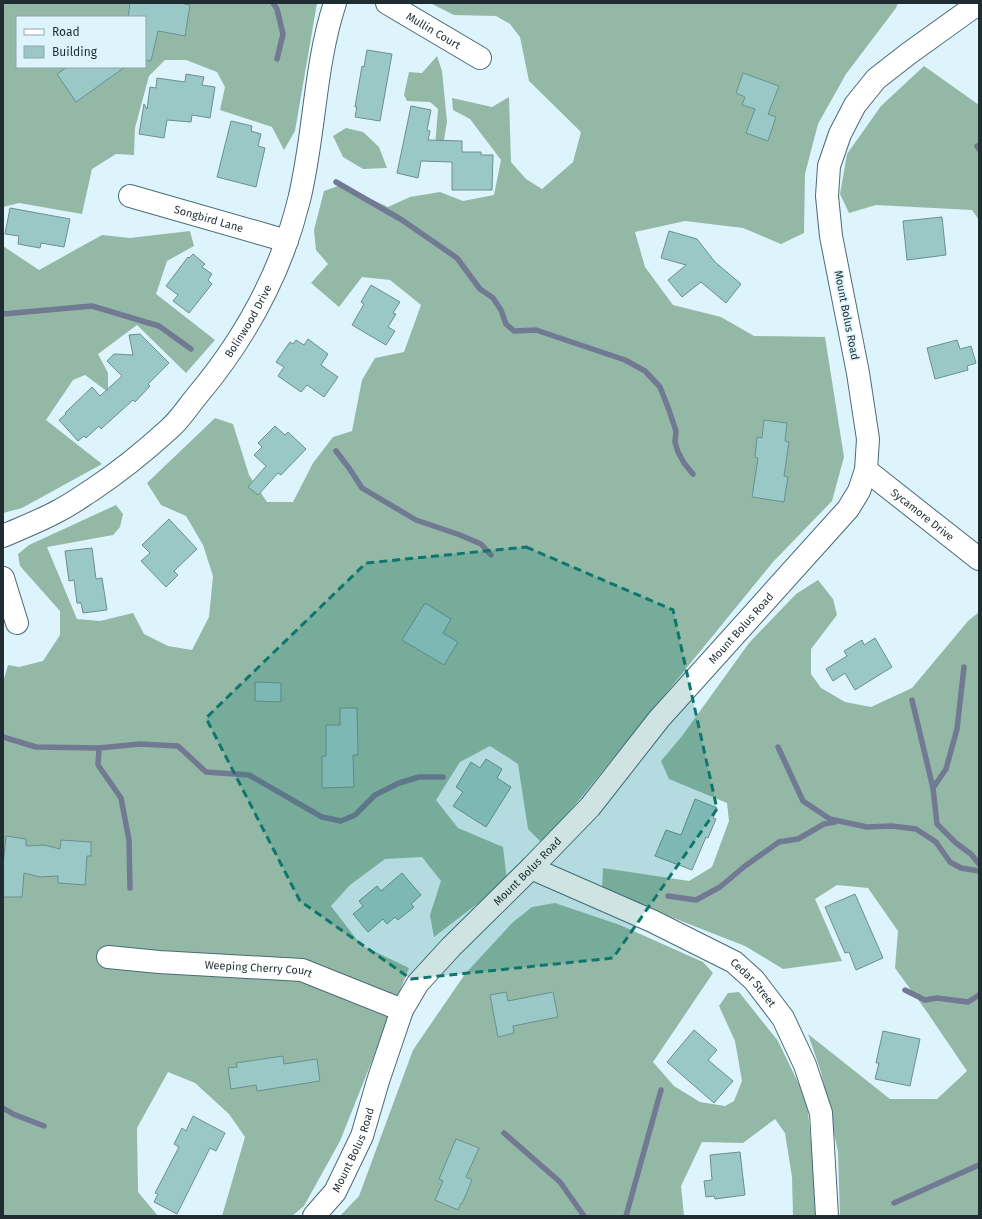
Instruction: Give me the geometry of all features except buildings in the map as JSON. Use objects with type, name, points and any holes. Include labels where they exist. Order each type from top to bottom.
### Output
[{"type":"street","name":"Bolinwood Drive","points":[[3,536],[59,511],[115,475],[169,429],[213,377],[243,333],[267,289],[287,241],[299,200],[305,171],[321,60],[335,3]]},
{"type":"street","name":"Mullin Court","points":[[387,3],[480,58]]},
{"type":"street","name":"Mount Bolus Road","points":[[314,1216],[335,1192],[362,1136],[378,1081],[402,1010],[418,983],[451,947],[590,807],[659,719],[848,509],[859,491],[866,470],[868,439],[864,408],[831,236],[827,196],[829,166],[840,134],[855,105],[876,79],[979,3]]},
{"type":"street","name":"Songbird Lane","points":[[130,196],[287,241]]},
{"type":"street","name":"Sycamore Drive","points":[[866,470],[979,559]]},
{"type":"street","points":[[3,578],[17,623]]},
{"type":"street","name":"Cedar Street","points":[[531,868],[652,921],[734,962],[754,980],[783,1018],[805,1065],[821,1113],[827,1216]]},
{"type":"street","name":"Weeping Cherry Court","points":[[108,957],[159,962],[302,970],[402,1010]]},
{"type":"highlighted area","points":[[526,547],[673,610],[717,809],[613,958],[411,979],[300,901],[206,718],[366,563]]},
{"type":"green space","points":[[3,3],[317,3],[295,131],[284,150],[272,127],[220,110],[225,87],[217,72],[186,60],[165,60],[149,76],[135,128],[134,155],[116,154],[92,169],[82,214],[19,203],[3,207]]},
{"type":"green space","points":[[430,3],[898,3],[896,8],[846,74],[818,124],[805,174],[804,233],[781,244],[743,228],[685,221],[635,232],[645,267],[673,305],[721,317],[754,336],[825,337],[844,457],[832,501],[773,562],[543,844],[528,829],[518,764],[490,746],[460,762],[436,800],[458,828],[503,847],[507,881],[434,937],[430,915],[441,881],[422,857],[385,859],[350,885],[331,906],[361,945],[409,968],[340,1141],[304,1206],[292,1216],[222,1216],[245,1137],[229,1114],[195,1083],[168,1072],[137,1128],[138,1192],[158,1216],[3,1216],[3,682],[8,665],[19,667],[43,661],[60,635],[60,611],[20,566],[18,554],[29,545],[116,505],[123,514],[120,527],[113,535],[47,547],[77,619],[100,621],[133,613],[144,634],[168,646],[192,650],[209,617],[213,576],[203,545],[186,516],[161,505],[147,483],[215,418],[233,424],[249,475],[267,502],[293,502],[313,463],[333,437],[352,431],[362,380],[375,358],[404,352],[421,305],[390,280],[362,277],[339,307],[311,283],[328,264],[316,250],[314,230],[324,191],[341,185],[388,207],[410,197],[440,192],[463,201],[494,195],[501,160],[470,119],[453,110],[452,98],[492,107],[509,97],[511,162],[526,179],[542,189],[573,162],[581,132],[529,81],[520,37],[510,24],[496,16],[454,15]]},
{"type":"green space","points":[[437,56],[442,71],[447,122],[443,146],[435,147],[438,109],[430,102],[407,101],[404,95],[409,72],[422,73]]},
{"type":"green space","points":[[924,66],[979,105],[979,220],[972,210],[876,205],[849,213],[840,194],[847,154],[881,106]]},
{"type":"green space","points":[[346,128],[363,132],[379,147],[387,168],[363,169],[343,157],[333,136]]},
{"type":"green space","points":[[190,231],[194,246],[167,261],[156,294],[215,340],[186,373],[137,325],[98,354],[108,373],[108,392],[85,375],[73,380],[46,420],[102,464],[22,508],[3,513],[3,246],[39,270],[102,235],[130,238]]},
{"type":"green space","points":[[818,580],[833,599],[837,615],[811,649],[811,674],[821,688],[845,702],[871,707],[912,688],[968,621],[979,612],[979,1216],[840,1216],[838,1152],[821,1072],[808,1034],[890,1099],[937,1099],[967,1071],[895,968],[898,931],[868,888],[837,885],[815,899],[842,961],[783,969],[745,946],[602,890],[603,868],[689,881],[712,867],[729,821],[727,803],[669,779],[661,761],[682,736],[749,643],[796,594]]},
{"type":"green space","points":[[555,903],[620,925],[703,962],[713,973],[653,1062],[674,1086],[700,1102],[725,1106],[734,1101],[742,1081],[735,1041],[719,1006],[728,993],[739,992],[778,1041],[807,1101],[818,1216],[793,1216],[792,1177],[785,1133],[775,1119],[743,1143],[702,1142],[681,1186],[684,1216],[340,1216],[359,1196],[413,1050],[465,974],[512,923],[532,907]]},
{"type":"waterway","points":[[273,3],[277,9],[283,34],[277,59]]},
{"type":"waterway","points":[[336,182],[402,220],[457,258],[480,289],[493,298],[501,310],[506,324],[514,331],[536,330],[625,360],[645,371],[660,387],[676,431],[675,442],[678,452],[684,463],[693,474]]},
{"type":"waterway","points":[[3,314],[92,306],[159,326],[191,349]]},
{"type":"waterway","points":[[336,451],[362,488],[416,520],[481,544],[491,555]]},
{"type":"waterway","points":[[964,667],[957,729],[946,769],[933,788],[937,824],[956,843],[971,854],[979,864]]},
{"type":"waterway","points":[[912,700],[933,788]]},
{"type":"waterway","points":[[3,737],[36,747],[99,748],[140,744],[178,746],[206,772],[249,775],[322,817],[341,821],[355,815],[375,795],[399,783],[419,777],[443,777]]},
{"type":"waterway","points":[[778,747],[803,801],[830,819],[867,827],[892,826],[916,829],[936,842],[950,862],[961,868],[979,871]]},
{"type":"waterway","points":[[99,748],[98,765],[121,798],[129,840],[130,888]]},
{"type":"waterway","points":[[668,896],[696,900],[720,887],[745,866],[779,842],[798,839],[824,824],[835,822]]},
{"type":"waterway","points":[[905,990],[925,1000],[937,998],[968,1002],[979,995]]},
{"type":"waterway","points":[[626,1216],[661,1090]]},
{"type":"waterway","points":[[3,1108],[13,1114],[44,1126]]},
{"type":"waterway","points":[[504,1133],[560,1182],[584,1216]]},
{"type":"waterway","points":[[894,1203],[979,1165]]}]
